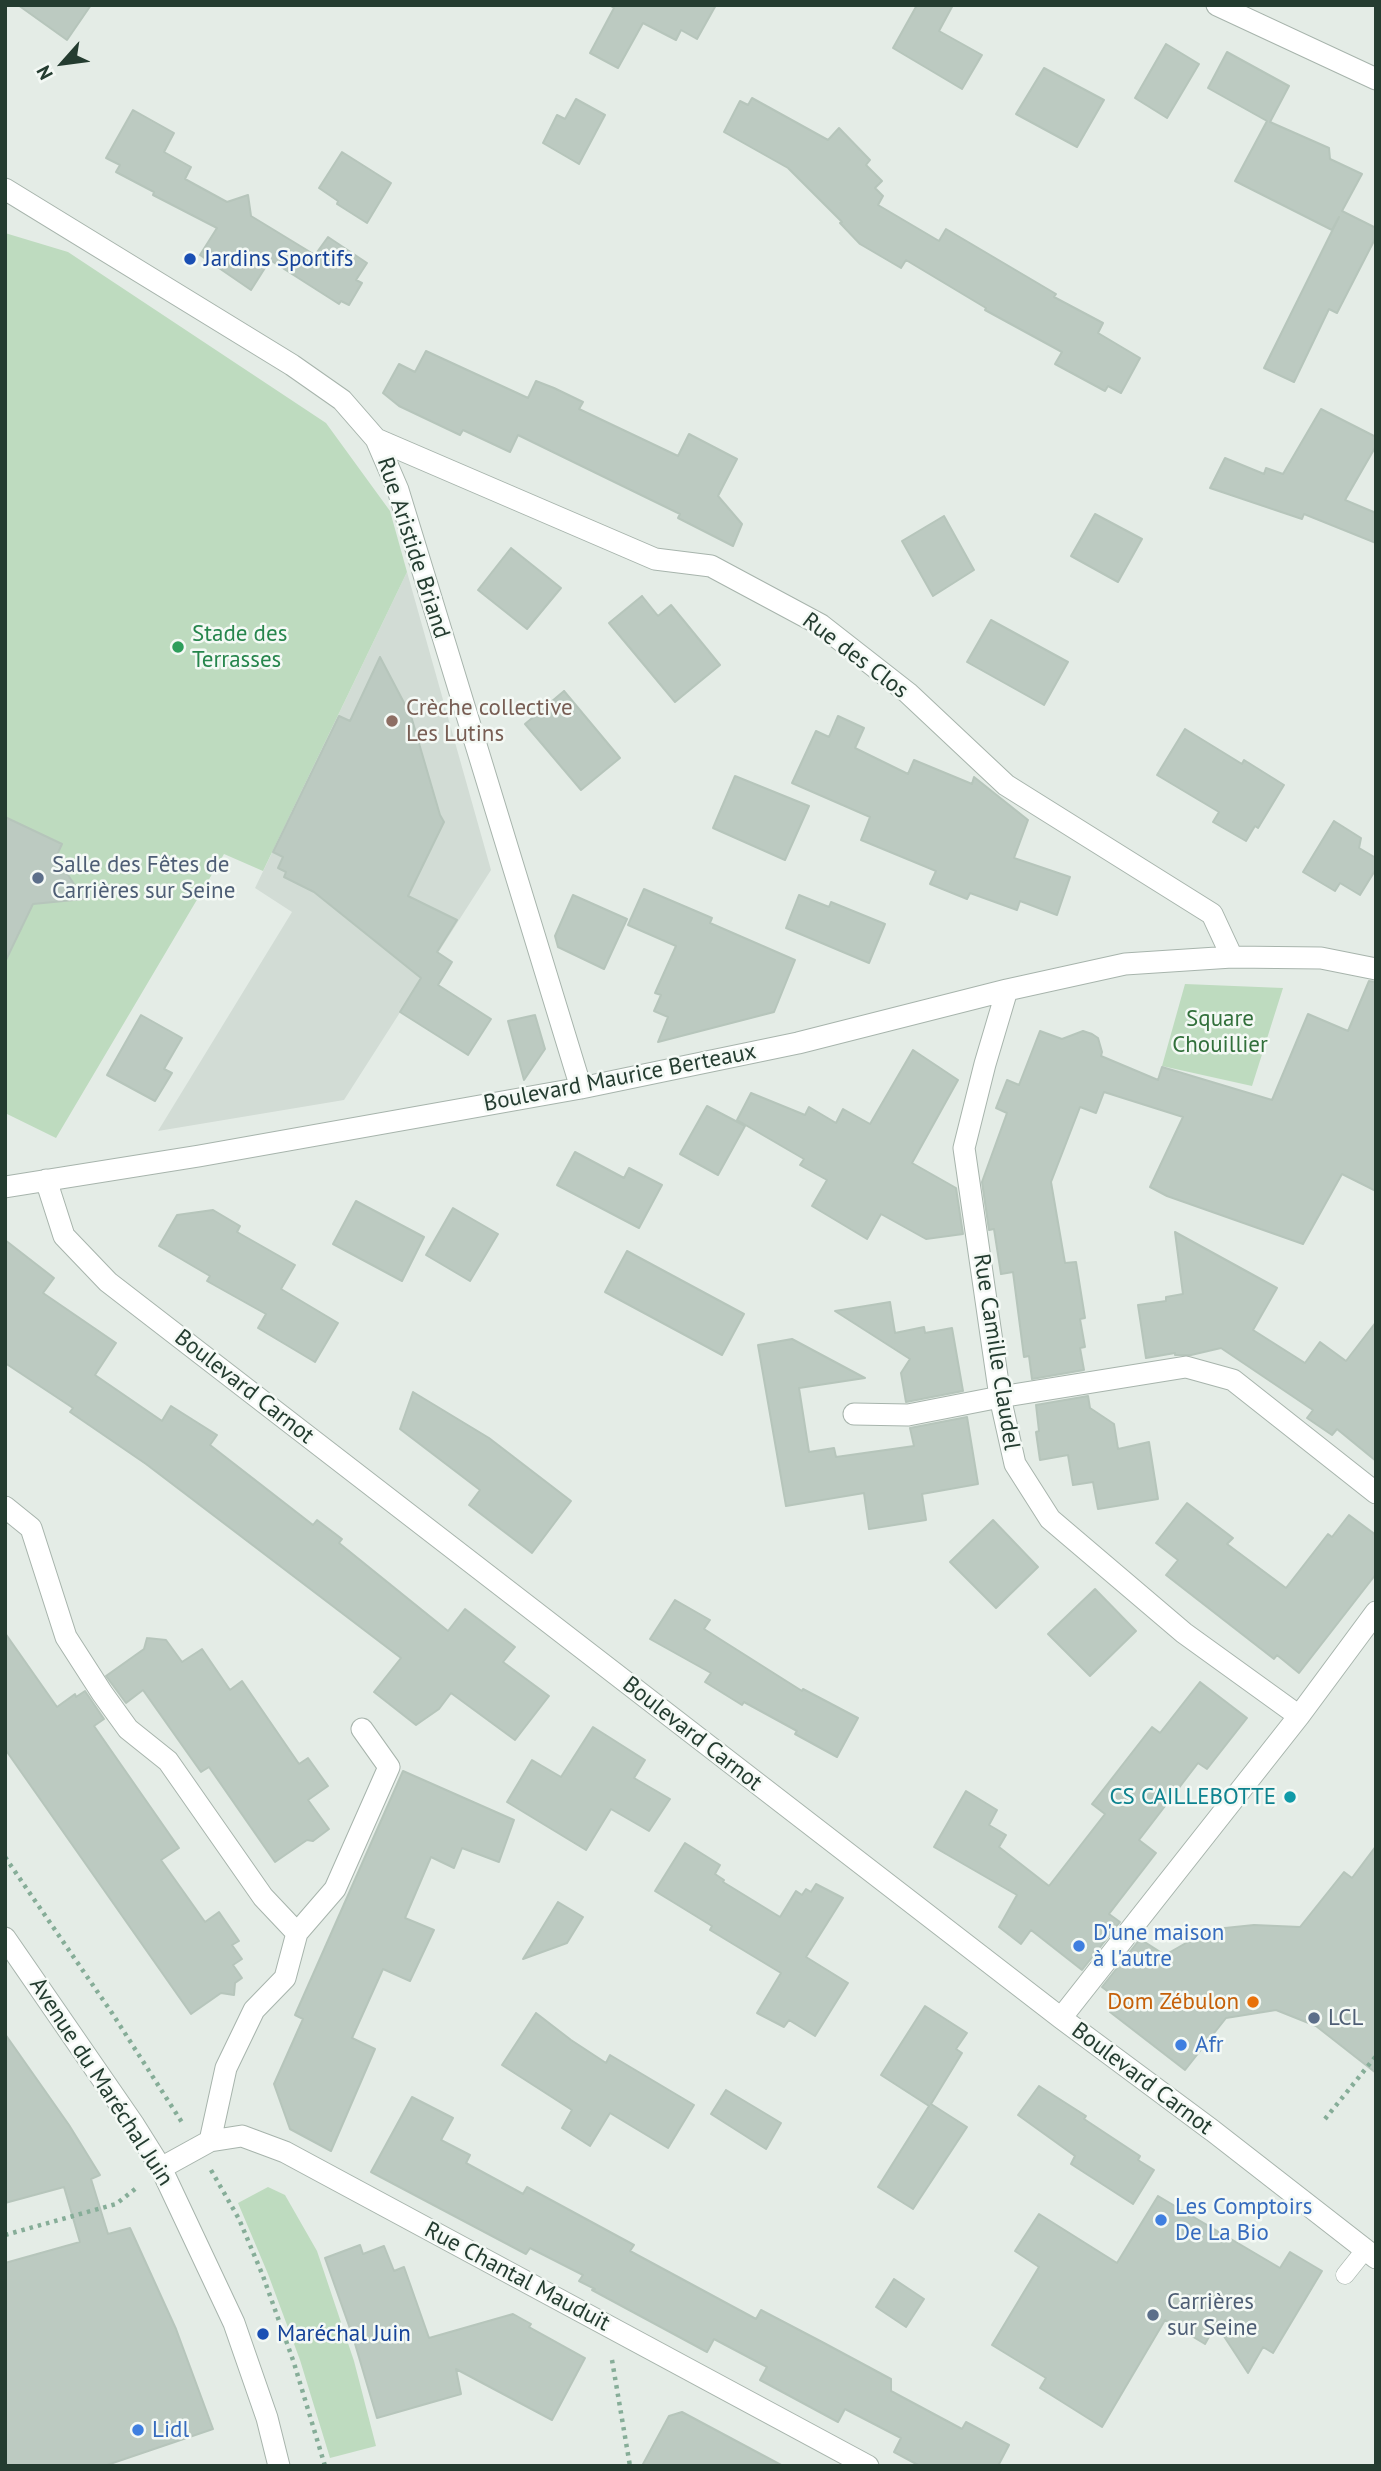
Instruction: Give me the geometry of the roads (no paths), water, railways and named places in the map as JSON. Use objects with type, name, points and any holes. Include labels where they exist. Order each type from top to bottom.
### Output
[{"type":"street","points":[[1217,5],[1376,79]]},
{"type":"street","name":"Rue Aristide Briand","points":[[5,189],[292,365],[342,400],[376,439],[398,490],[581,1088]]},
{"type":"street","name":"Rue des Clos","points":[[376,439],[655,559],[711,566],[821,625],[908,693],[1006,785],[1212,915],[1232,957]]},
{"type":"street","name":"Boulevard Maurice Berteaux","points":[[5,1187],[199,1156],[581,1088],[799,1043],[1007,990],[1125,964],[1232,957],[1321,958],[1376,969]]},
{"type":"street","name":"Rue Camille Claudel","points":[[1007,990],[964,1148],[1000,1397],[1015,1464],[1050,1519],[1184,1633],[1299,1716]]},
{"type":"street","name":"Boulevard Carnot","points":[[46,1180],[64,1236],[108,1282],[1370,2254]]},
{"type":"street","points":[[854,1414],[908,1415],[1186,1367],[1233,1380],[1376,1493]]},
{"type":"street","points":[[5,1507],[31,1528],[66,1636],[102,1693],[128,1729],[168,1761],[263,1897],[296,1933]]},
{"type":"street","points":[[1061,2018],[1299,1716],[1376,1612]]},
{"type":"street","points":[[204,2144],[226,2068],[254,2011],[285,1978],[296,1933],[335,1889],[389,1767],[362,1729]]},
{"type":"street","name":"Avenue du Maréchal Juin","points":[[5,1938],[134,2124],[161,2168],[234,2323],[267,2418],[279,2466]]},
{"type":"street","name":"Rue Chantal Mauduit","points":[[161,2168],[204,2144],[242,2136],[285,2152],[867,2466]]},
{"type":"lane","points":[[1345,2275],[1370,2254]]},
{"type":"place","name":"Jardins Sportifs","points":[[190,259]]},
{"type":"place","name":"Stade des Terrasses","points":[[178,647]]},
{"type":"place","name":"Crèche collective Les Lutins","points":[[392,721]]},
{"type":"place","name":"Salle des Fêtes de Carrières sur Seine","points":[[38,878]]},
{"type":"place","name":"CS CAILLEBOTTE","points":[[1290,1797]]},
{"type":"place","name":"D'une maison à l'autre","points":[[1079,1946]]},
{"type":"place","name":"Dom Zébulon","points":[[1253,2002]]},
{"type":"place","name":"LCL","points":[[1314,2018]]},
{"type":"place","name":"Afr","points":[[1181,2045]]},
{"type":"place","name":"Les Comptoirs De La Bio","points":[[1161,2220]]},
{"type":"place","name":"Carrières sur Seine","points":[[1153,2315]]},
{"type":"place","name":"Maréchal Juin","points":[[263,2334]]},
{"type":"place","name":"Lidl","points":[[138,2430]]},
{"type":"park label","name":"Square Chouillier","points":[[1220,1032]]}]
